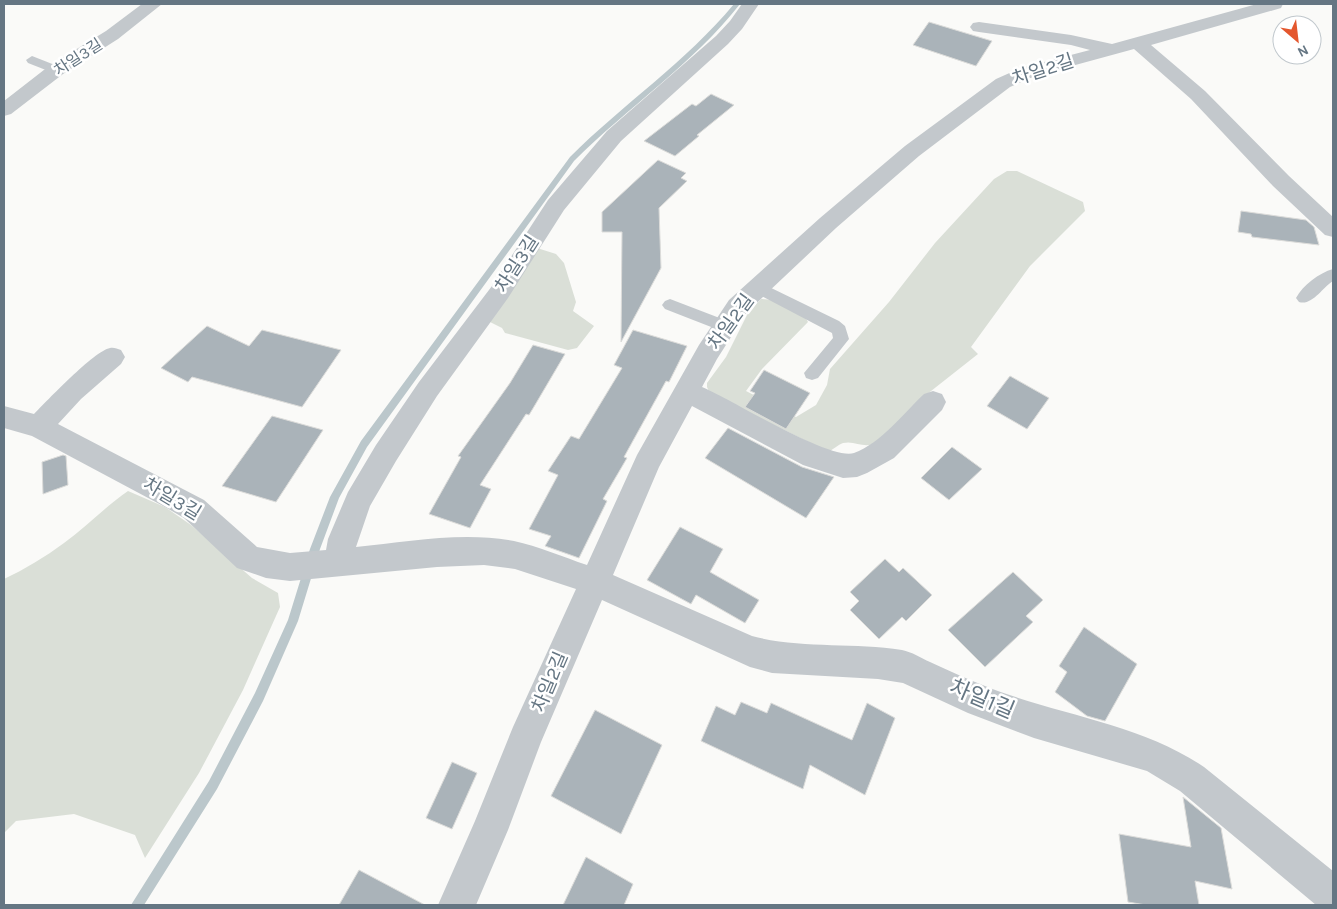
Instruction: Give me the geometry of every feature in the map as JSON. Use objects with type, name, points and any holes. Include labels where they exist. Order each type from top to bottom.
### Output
[{"type":"street","name":"차일3길","points":[[4,110],[56,70],[119,30],[153,4]]},
{"type":"street","name":"차일3길","points":[[338,563],[343,539],[358,501],[386,452],[428,389],[500,292],[556,205],[614,136],[722,40],[750,4]]},
{"type":"street","name":"차일2길","points":[[457,905],[490,830],[525,739],[644,470],[685,392],[738,306],[828,223],[912,151],[1003,83],[1028,72],[1274,4]]},
{"type":"street","points":[[979,27],[1071,40],[1112,50]]},
{"type":"street","points":[[1138,43],[1198,96],[1247,144],[1281,181],[1333,229]]},
{"type":"street","points":[[39,427],[72,392],[112,357]]},
{"type":"street","points":[[685,392],[706,400],[813,457],[843,466],[857,465],[884,450],[933,402]]},
{"type":"street","name":"차일3길","points":[[4,417],[39,427],[194,509],[248,558],[266,564],[290,567],[438,553],[484,551],[515,555],[596,582]]},
{"type":"street","name":"차일1길","points":[[596,582],[750,651],[772,657],[878,663],[905,667],[980,701],[1034,721],[1150,755],[1170,764],[1192,779],[1333,895]]},
{"type":"lane","points":[[32,60],[56,70]]},
{"type":"lane","points":[[1304,298],[1320,282],[1333,274]]},
{"type":"lane","points":[[757,287],[833,325],[839,330],[841,339],[812,373]]},
{"type":"lane","points":[[670,305],[724,326]]},
{"type":"shaded area","points":[[1007,171],[1017,171],[1083,202],[1085,211],[1030,266],[971,347],[978,354],[926,395],[878,442],[868,445],[843,443],[829,452],[710,394],[707,383],[726,357],[749,311],[761,299],[767,299],[795,309],[808,322],[762,369],[746,391],[796,417],[816,405],[827,385],[830,369],[889,302],[935,243],[994,179]]},
{"type":"shaded area","points":[[537,248],[556,254],[564,263],[576,302],[573,311],[594,326],[577,348],[568,350],[505,333],[502,328],[488,321]]},
{"type":"shaded area","points":[[128,491],[165,507],[191,525],[252,578],[278,593],[280,607],[243,690],[199,773],[145,858],[135,835],[74,814],[16,821],[4,833],[4,579],[35,563],[57,548]]},
{"type":"building","points":[[929,22],[992,41],[976,66],[913,45]]},
{"type":"building","points":[[711,94],[734,105],[697,135],[699,136],[675,156],[644,141],[692,104],[696,106]]},
{"type":"building","points":[[658,160],[686,173],[681,178],[687,181],[659,208],[661,268],[621,342],[622,232],[602,232],[602,212]]},
{"type":"building","points":[[1241,211],[1306,220],[1314,227],[1319,245],[1252,237],[1251,234],[1238,232]]},
{"type":"building","points":[[207,326],[249,346],[262,330],[341,350],[302,407],[192,377],[188,382],[161,368]]},
{"type":"building","points":[[633,330],[687,346],[669,382],[666,381],[624,457],[627,458],[603,499],[607,501],[579,558],[545,546],[551,536],[529,529],[558,475],[548,471],[571,436],[579,439],[622,368],[614,365]]},
{"type":"building","points":[[533,345],[565,354],[529,415],[526,414],[480,485],[491,489],[470,528],[429,514],[461,457],[458,456],[510,383]]},
{"type":"building","points":[[764,370],[810,393],[786,429],[745,407],[755,393],[750,391]]},
{"type":"building","points":[[1010,376],[1049,398],[1027,429],[987,406]]},
{"type":"building","points":[[272,416],[323,430],[276,502],[222,486]]},
{"type":"building","points":[[728,428],[802,467],[834,477],[806,518],[705,458]]},
{"type":"building","points":[[952,447],[982,469],[949,500],[921,478]]},
{"type":"building","points":[[63,455],[66,456],[68,485],[43,494],[42,462]]},
{"type":"building","points":[[680,527],[723,549],[710,572],[759,600],[745,623],[696,595],[691,604],[647,580]]},
{"type":"building","points":[[885,559],[899,572],[903,568],[932,595],[906,621],[902,617],[879,639],[850,610],[859,601],[850,592]]},
{"type":"building","points":[[1013,572],[1043,600],[1026,616],[1033,622],[985,667],[948,630]]},
{"type":"building","points":[[1084,627],[1137,664],[1105,721],[1087,716],[1055,692],[1067,672],[1059,666]]},
{"type":"building","points":[[741,702],[767,713],[771,703],[852,740],[867,703],[895,718],[865,795],[810,765],[803,789],[701,741],[716,706],[735,715]]},
{"type":"building","points":[[595,710],[662,745],[621,834],[551,796]]},
{"type":"building","points":[[452,762],[477,773],[452,829],[426,818]]},
{"type":"building","points":[[1183,797],[1221,828],[1232,889],[1195,881],[1199,905],[1146,905],[1128,902],[1119,834],[1191,847]]},
{"type":"building","points":[[586,857],[633,884],[624,905],[563,905]]},
{"type":"building","points":[[359,870],[425,905],[339,905]]},
{"type":"waterway","points":[[137,905],[213,785],[259,697],[293,621],[315,549],[335,497],[364,444],[572,159],[613,120],[699,45],[737,4]]}]
